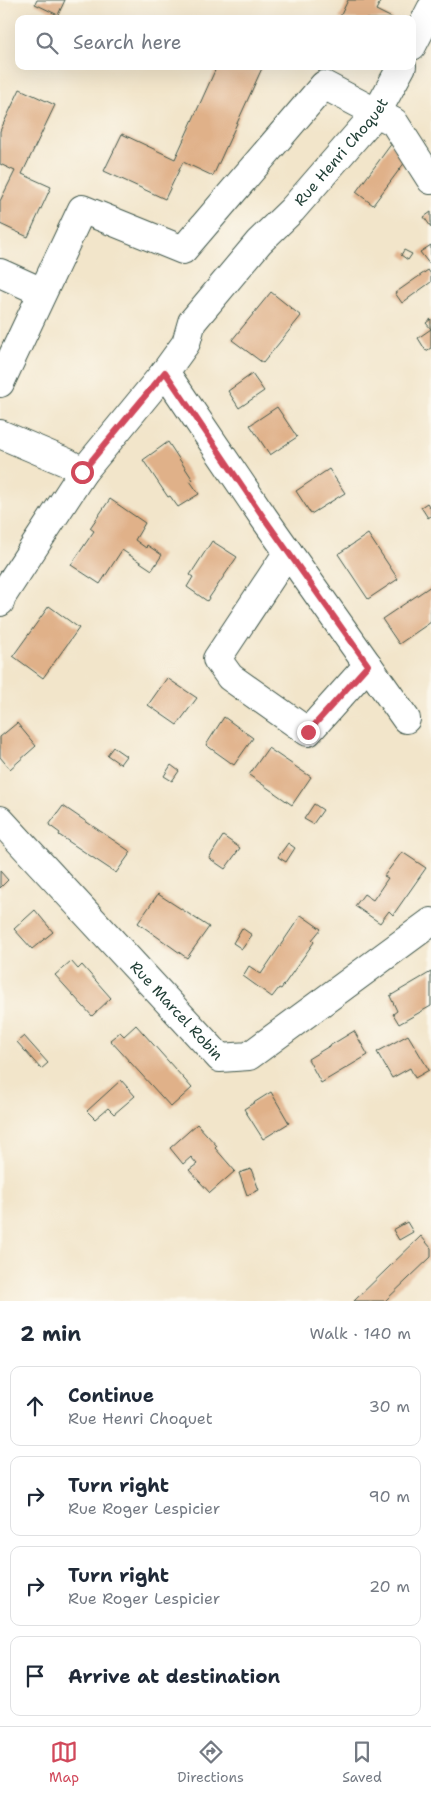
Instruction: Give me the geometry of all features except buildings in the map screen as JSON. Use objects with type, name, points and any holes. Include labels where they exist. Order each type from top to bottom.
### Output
[{"type":"street","points":[[416,38],[431,9]]},
{"type":"street","name":"Rue Henri Choquet","points":[[1,598],[82,472],[165,372],[186,342],[206,330],[279,239],[292,210],[377,112],[400,70]]},
{"type":"street","points":[[0,383],[82,209],[183,250],[324,85],[394,122],[431,180]]},
{"type":"street","points":[[0,273],[42,292]]},
{"type":"street","points":[[165,372],[288,552],[406,719]]},
{"type":"street","points":[[0,434],[68,463],[82,472]]},
{"type":"street","points":[[288,552],[217,659],[230,677],[308,732],[368,665]]},
{"type":"street","name":"Rue Marcel Robin","points":[[0,820],[220,1058],[249,1056],[431,922]]},
{"type":"route","points":[[82,472],[165,372],[264,518],[368,665],[308,732]]}]
